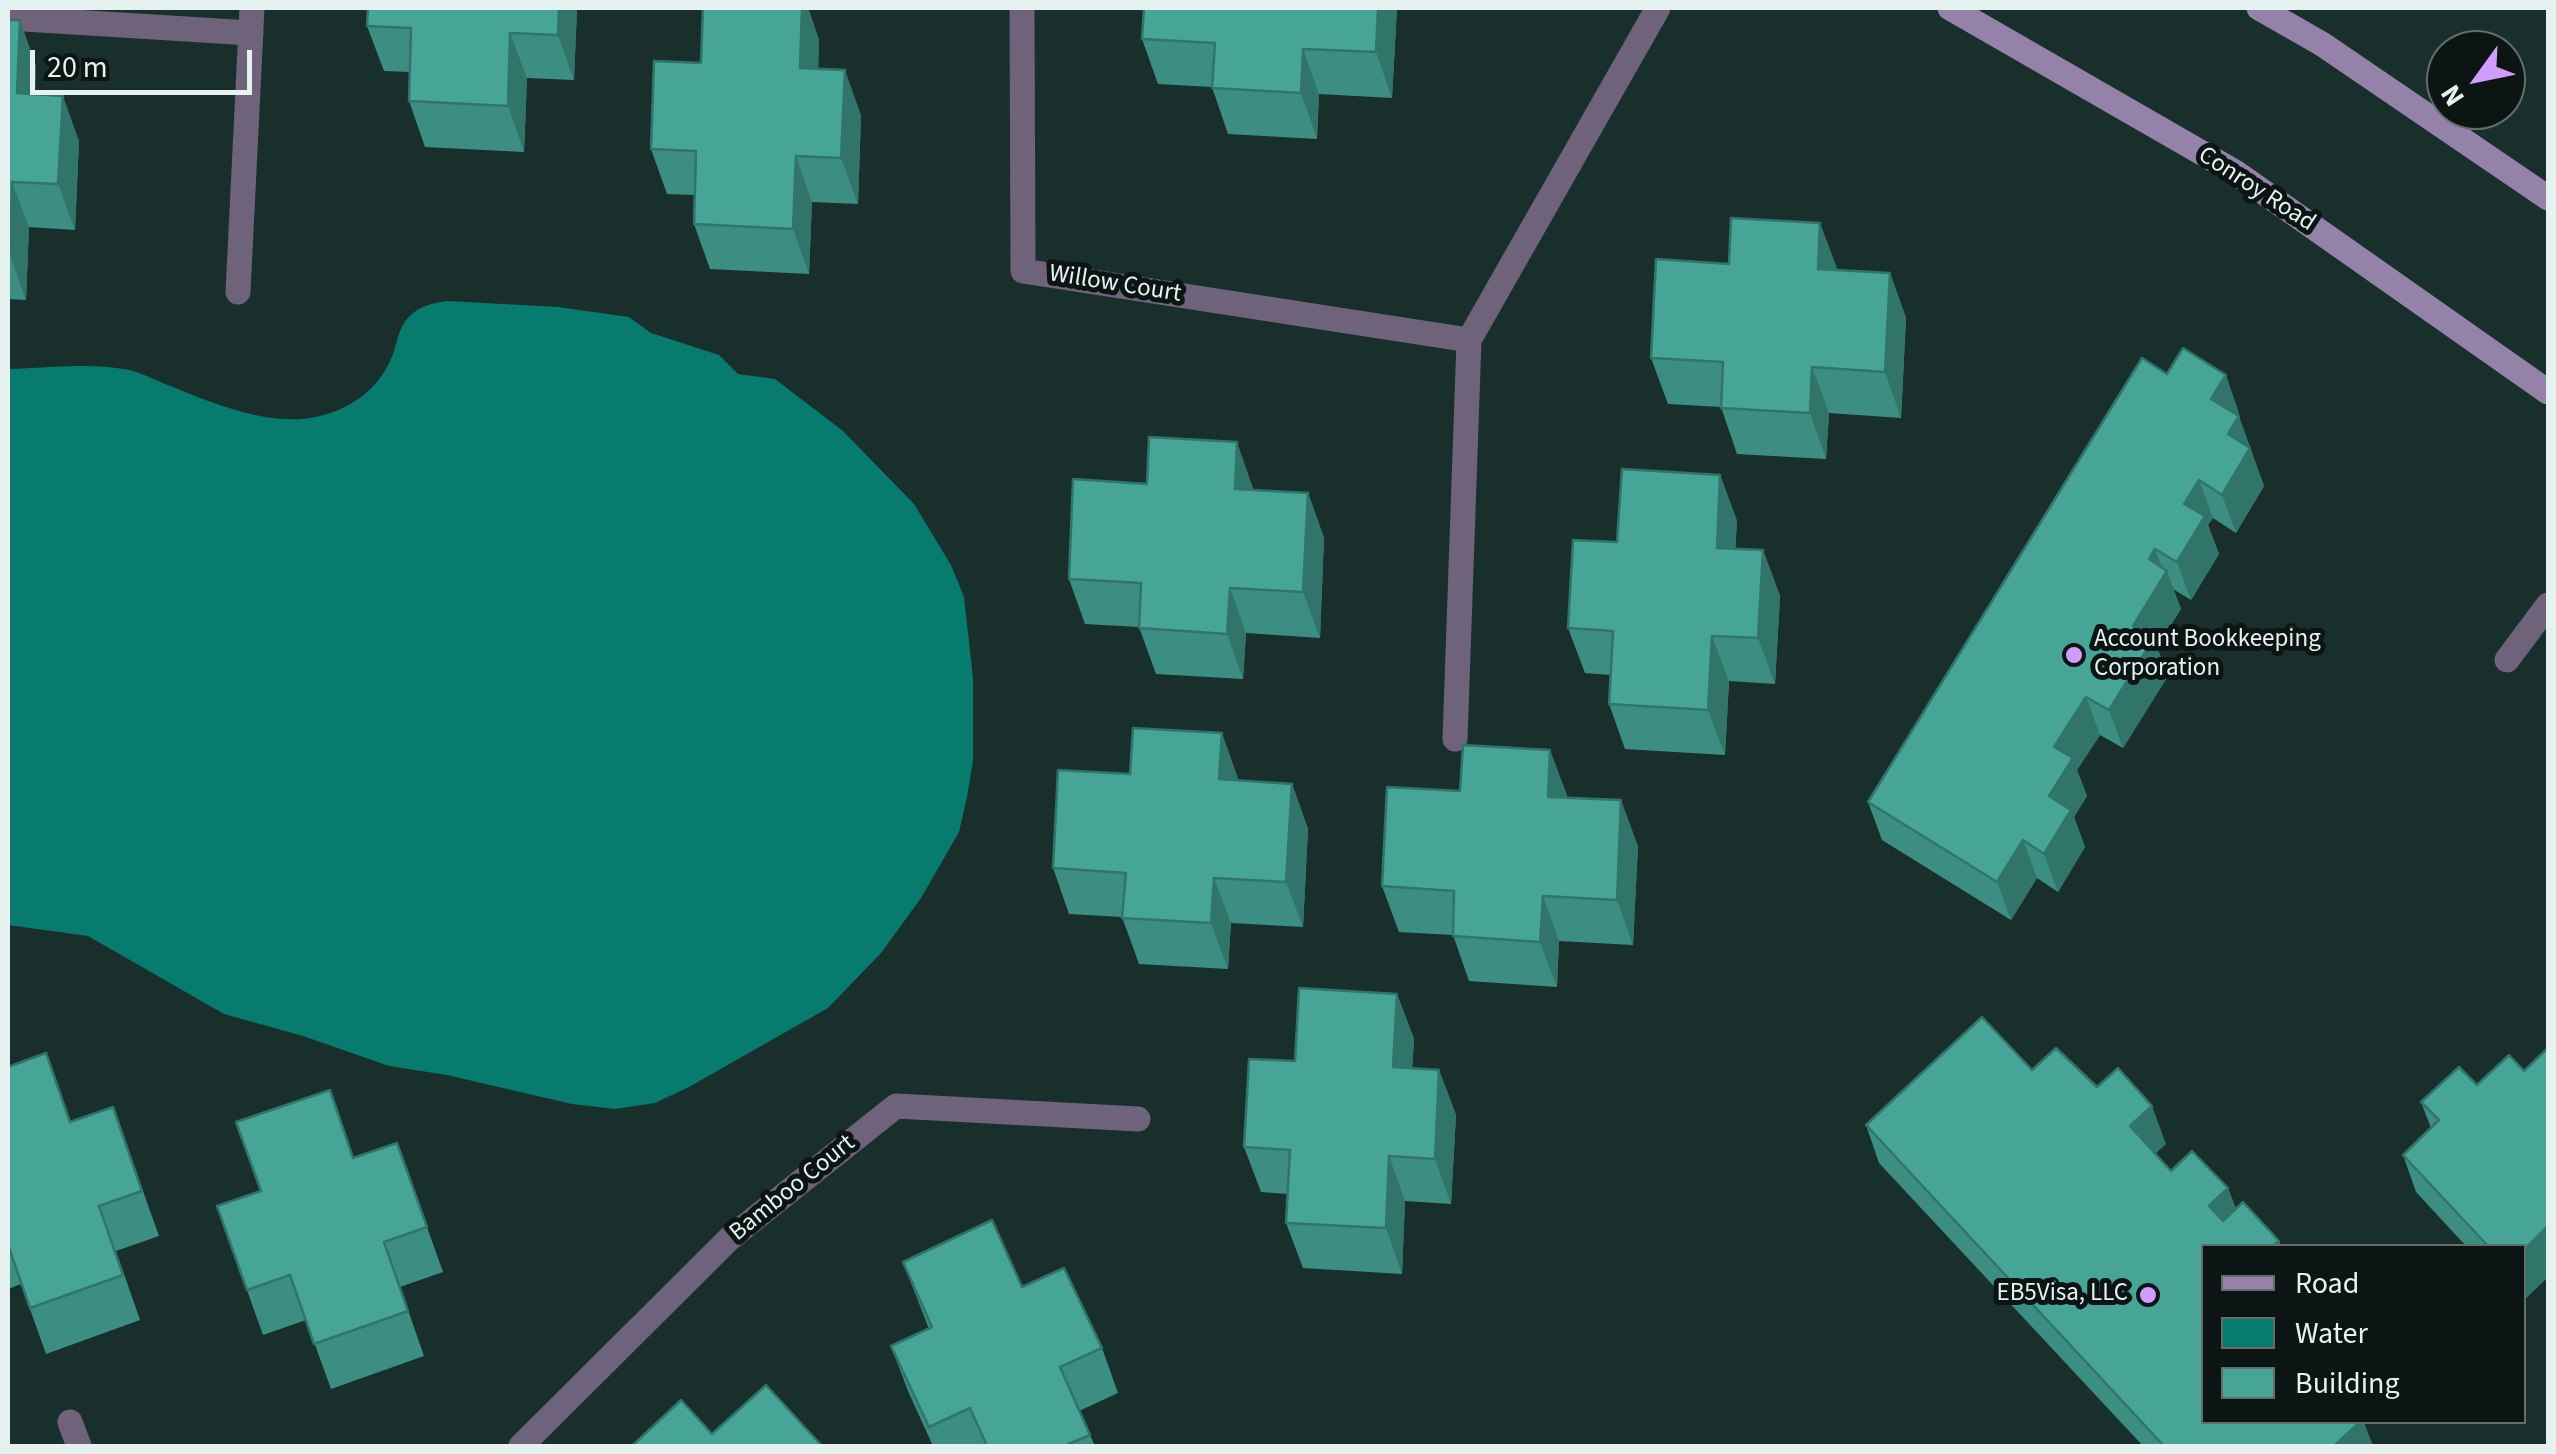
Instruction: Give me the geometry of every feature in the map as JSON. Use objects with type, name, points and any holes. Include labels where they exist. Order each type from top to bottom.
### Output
[{"type":"main road","name":"Conroy Road","points":[[1950,8],[2235,172],[2548,392]]},
{"type":"main road","points":[[2260,8],[2322,44],[2548,198]]},
{"type":"lane","name":"Willow Court","points":[[1022,8],[1023,271],[1469,340]]},
{"type":"lane","points":[[1455,739],[1469,340],[1658,8]]},
{"type":"lane","points":[[8,18],[252,20],[238,292]]},
{"type":"lane","points":[[2508,660],[2548,605]]},
{"type":"lane","name":"Bamboo Court","points":[[521,1446],[729,1239],[896,1106],[1138,1119]]},
{"type":"lane","points":[[70,1422],[79,1446]]},
{"type":"water","points":[[447,301],[558,307],[629,317],[651,333],[719,355],[738,374],[775,379],[843,431],[914,504],[951,565],[964,597],[973,678],[973,761],[959,832],[921,898],[881,953],[828,1008],[655,1103],[615,1109],[572,1104],[389,1066],[224,1014],[88,936],[8,925],[8,369],[85,366],[130,370],[245,413],[302,419],[332,412],[364,394],[388,366],[408,318],[424,306]]},
{"type":"building","points":[[368,8],[559,8],[558,35],[510,33],[508,106],[409,101],[411,28],[367,26]]},
{"type":"building","points":[[703,8],[802,8],[800,68],[845,70],[841,158],[796,156],[793,229],[694,224],[696,151],[651,149],[654,61],[701,63]]},
{"type":"building","points":[[1144,8],[1378,8],[1376,52],[1303,49],[1301,93],[1212,88],[1215,43],[1142,39]]},
{"type":"building","points":[[8,20],[20,20],[17,93],[63,96],[58,184],[12,182],[10,255],[8,255]]},
{"type":"building","points":[[1731,218],[1820,223],[1818,269],[1890,273],[1885,372],[1812,367],[1810,413],[1721,408],[1723,362],[1651,358],[1656,259],[1729,264]]},
{"type":"building","points":[[2183,348],[2226,375],[2211,399],[2239,416],[2228,434],[2250,448],[2222,495],[2199,480],[2184,504],[2205,516],[2177,562],[2155,549],[2149,559],[2167,571],[2133,626],[2154,638],[2109,710],[2086,697],[2054,747],[2073,758],[2049,796],[2071,810],[2044,854],[2023,840],[1997,882],[1868,802],[2142,358],[2167,374]]},
{"type":"building","points":[[1149,437],[1237,442],[1235,489],[1308,493],[1303,592],[1230,588],[1227,634],[1139,628],[1141,583],[1069,579],[1073,479],[1147,484]]},
{"type":"building","points":[[1622,469],[1720,475],[1717,548],[1763,550],[1758,638],[1712,636],[1708,710],[1609,704],[1613,631],[1568,628],[1573,540],[1617,542]]},
{"type":"building","points":[[1133,728],[1222,733],[1219,779],[1292,784],[1286,882],[1214,878],[1211,923],[1122,918],[1126,873],[1053,868],[1058,770],[1130,774]]},
{"type":"building","points":[[1463,745],[1550,750],[1548,797],[1621,800],[1617,900],[1543,896],[1540,942],[1453,936],[1454,891],[1382,886],[1387,787],[1460,791]]},
{"type":"building","points":[[1299,988],[1397,994],[1393,1067],[1439,1070],[1435,1159],[1389,1156],[1386,1228],[1286,1223],[1290,1150],[1244,1147],[1249,1059],[1295,1061]]},
{"type":"building","points":[[1982,1017],[2032,1070],[2056,1048],[2097,1087],[2118,1068],[2152,1106],[2130,1126],[2171,1171],[2192,1151],[2228,1188],[2209,1206],[2223,1221],[2243,1202],[2279,1241],[2201,1244],[2201,1424],[2358,1424],[2334,1446],[2164,1446],[1866,1125]]},
{"type":"building","points":[[2548,1048],[2548,1226],[2526,1248],[2526,1244],[2486,1244],[2403,1155],[2439,1120],[2421,1102],[2459,1067],[2477,1085],[2509,1055],[2524,1071]]},
{"type":"building","points":[[46,1053],[70,1122],[113,1107],[142,1191],[99,1206],[123,1275],[30,1308],[8,1245],[8,1067]]},
{"type":"building","points":[[330,1090],[353,1158],[397,1143],[427,1227],[384,1242],[408,1311],[314,1344],[290,1275],[247,1290],[217,1206],[261,1191],[236,1122]]},
{"type":"building","points":[[992,1220],[1022,1287],[1064,1268],[1102,1348],[1060,1367],[1090,1435],[1064,1446],[987,1446],[970,1408],[929,1427],[891,1346],[932,1327],[903,1262]]},
{"type":"building","points":[[766,1385],[822,1446],[632,1446],[681,1400],[712,1434]]},
{"type":"place","name":"Account Bookkeeping Corporation","points":[[2074,655]]},
{"type":"place","name":"EB5Visa, LLC","points":[[2148,1295]]}]
